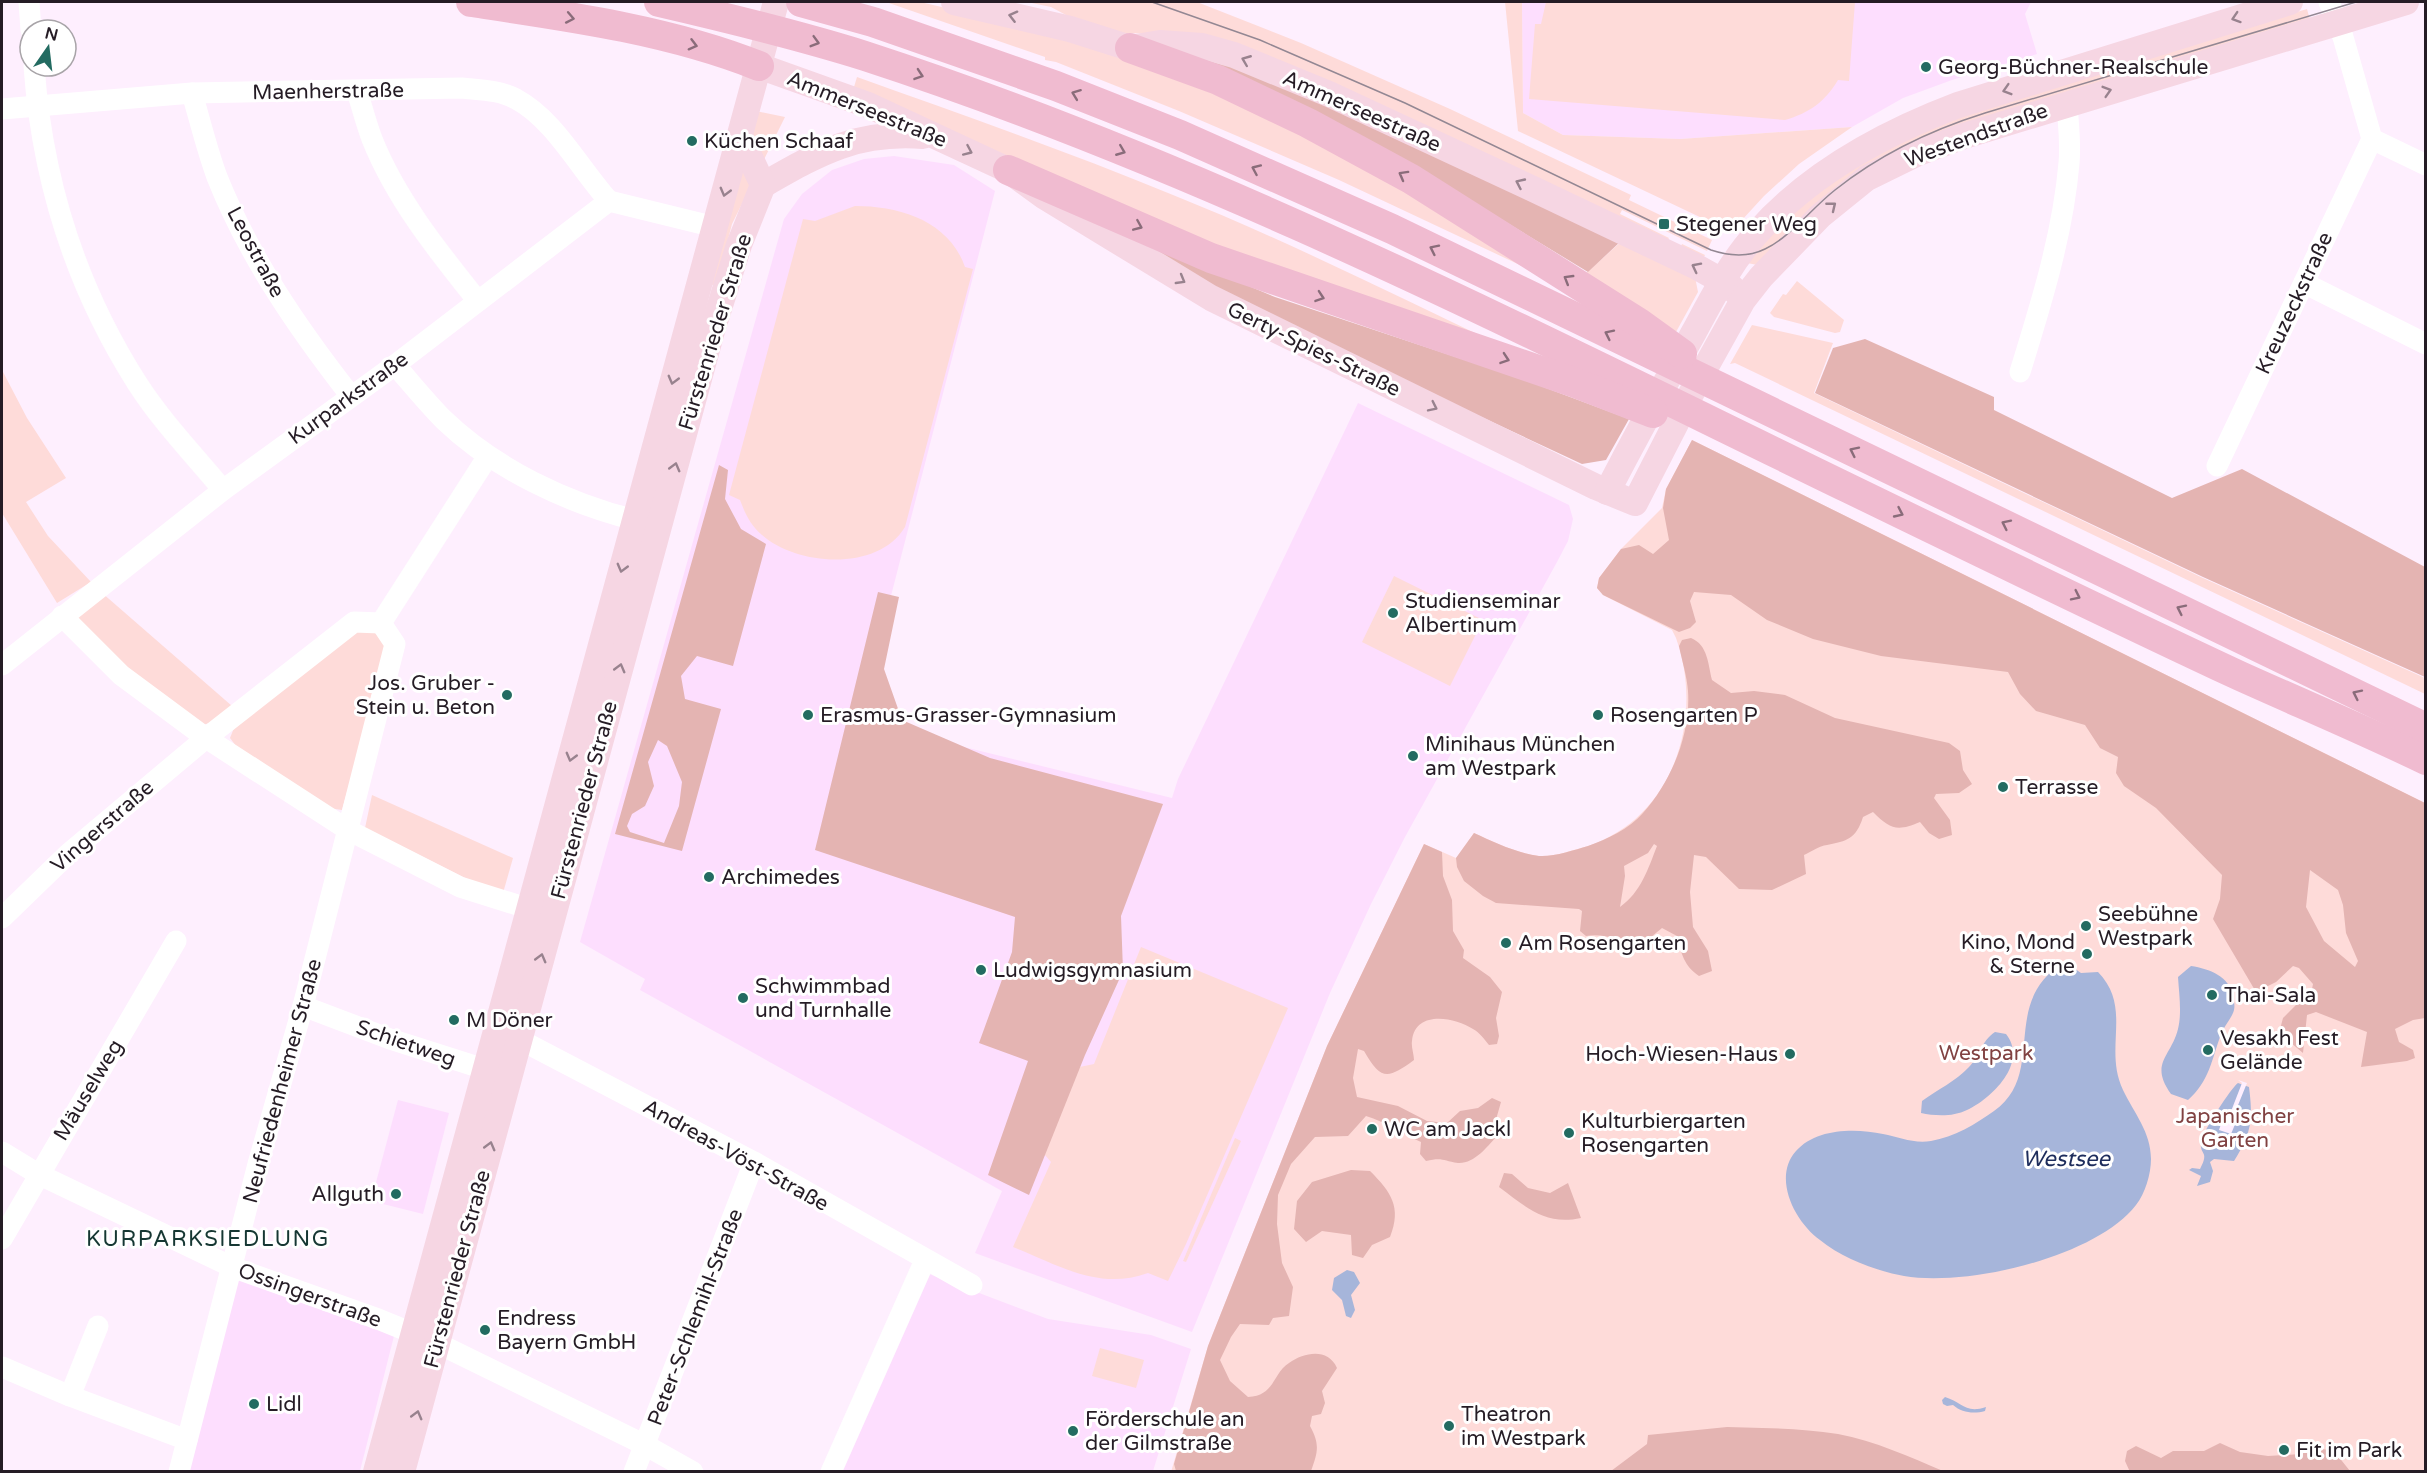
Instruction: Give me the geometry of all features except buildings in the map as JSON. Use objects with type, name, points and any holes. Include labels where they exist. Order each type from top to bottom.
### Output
[{"type":"highway","points":[[471,2],[537,11],[659,36],[760,61]]},
{"type":"highway","points":[[660,2],[863,56],[1029,114],[1183,176],[1382,264],[1702,415],[1847,488],[2240,676],[2426,760]]},
{"type":"highway","points":[[801,2],[873,22],[1024,75],[1180,135],[1392,229],[2420,724]]},
{"type":"highway","points":[[1130,48],[1228,85],[1308,123],[1412,179],[1639,322],[1740,396]]},
{"type":"highway","points":[[1008,170],[1210,258],[1573,382],[1847,488]]},
{"type":"highway","points":[[2240,676],[2326,731],[2426,781]]},
{"type":"main road","name":"Fürstenrieder Straße","points":[[508,1036],[530,909],[776,2]]},
{"type":"main road","name":"Ammerseestraße","points":[[954,2],[1070,30],[1130,48],[1160,43],[1202,46],[1234,55],[1329,94],[1695,266],[1717,292],[1739,307]]},
{"type":"main road","name":"Westendstraße","points":[[1607,492],[1717,292],[1755,234],[1788,201],[1859,151],[1912,122],[1958,105],[2290,2]]},
{"type":"main road","name":"Westendstraße","points":[[1635,503],[1739,307],[1775,262],[1820,216],[1867,178],[1918,153],[2333,11],[2406,2]]},
{"type":"main road","name":"Ammerseestraße","points":[[760,61],[868,105],[1008,170]]},
{"type":"main road","points":[[740,136],[764,185],[823,152],[847,142],[888,135],[935,137]]},
{"type":"main road","name":"Gerty-Spies-Straße","points":[[1008,170],[1045,196],[1211,298],[1607,492],[1635,503]]},
{"type":"main road","name":"Fürstenrieder Straße","points":[[402,1472],[426,1339],[497,1073],[712,331],[739,245],[764,185]]},
{"type":"main road","name":"Fürstenrieder Straße","points":[[376,1472],[426,1339]]},
{"type":"street","points":[[29,2],[30,18]]},
{"type":"street","points":[[2333,11],[2372,139],[2426,165]]},
{"type":"street","points":[[34,78],[36,105],[52,190],[69,245],[92,302],[138,385],[223,490]]},
{"type":"street","name":"Maenherstraße","points":[[2,109],[192,93],[462,88],[491,91],[515,98],[544,120],[609,201]]},
{"type":"street","points":[[357,91],[372,139],[404,199],[425,235],[477,300]]},
{"type":"street","name":"Leostraße","points":[[192,93],[217,176],[259,266],[305,336],[350,395]]},
{"type":"street","points":[[2020,372],[2044,296],[2065,196],[2070,160],[2067,103]]},
{"type":"street","name":"Kreuzeckstraße","points":[[2217,466],[2372,139]]},
{"type":"street","points":[[609,201],[715,227]]},
{"type":"street","name":"Kurparkstraße","points":[[2,665],[223,490],[350,395],[395,365],[609,201]]},
{"type":"street","points":[[2304,283],[2426,344]]},
{"type":"street","points":[[395,365],[444,421],[488,456],[555,493],[635,520]]},
{"type":"street","points":[[381,623],[488,456]]},
{"type":"street","points":[[62,616],[121,675],[206,738],[348,830],[460,887],[530,909]]},
{"type":"street","name":"Vingerstraße","points":[[2,918],[68,854],[206,738],[354,622],[381,623]]},
{"type":"street","name":"Neufriedenheimer Straße","points":[[179,1472],[303,1006],[395,644],[381,623]]},
{"type":"street","name":"Mäuselweg","points":[[2,1239],[176,941]]},
{"type":"street","name":"Schietweg","points":[[303,1006],[390,1039],[497,1073]]},
{"type":"street","name":"Andreas-Vöst-Straße","points":[[508,1036],[754,1162],[972,1285]]},
{"type":"street","name":"Ossingerstraße","points":[[2,1152],[38,1174],[232,1268],[378,1318],[426,1339],[645,1445],[693,1472]]},
{"type":"street","name":"Peter-Schlemihl-Straße","points":[[634,1472],[754,1162]]},
{"type":"street","points":[[831,1472],[925,1260]]},
{"type":"street","points":[[70,1396],[98,1326]]},
{"type":"street","points":[[4,1374],[188,1440]]},
{"type":"shaded area","points":[[1522,2],[2031,2],[2025,14],[2037,54],[1952,80],[1903,98],[1852,127],[1680,139],[1563,135],[1523,113]]},
{"type":"shaded area","points":[[1174,52],[1230,60],[1621,241],[1588,272],[1392,153]]},
{"type":"shaded area","points":[[894,156],[954,165],[995,191],[874,662],[899,731],[1172,798],[1178,779],[1358,403],[1569,505],[1573,519],[1568,541],[1557,562],[1405,837],[1371,904],[1330,993],[1192,1332],[975,1253],[1002,1191],[640,990],[645,979],[580,942],[784,219],[802,194],[832,170],[864,159]]},
{"type":"shaded area","points":[[1125,234],[1275,297],[1522,379],[1629,419],[1606,460],[1582,464],[1267,317]]},
{"type":"shaded area","points":[[1865,339],[1994,397],[1994,410],[2172,498],[2242,469],[2425,567],[2425,677],[2203,577],[1815,393],[1833,348]]},
{"type":"shaded area","points":[[1692,440],[2425,803],[2425,1018],[2413,1020],[2395,1029],[2399,1042],[2413,1050],[2415,1058],[2361,1067],[2367,1032],[2316,1012],[2307,1015],[2303,1053],[2279,1033],[2283,1018],[2312,989],[2313,984],[2299,968],[2293,966],[2276,982],[2256,992],[2213,919],[2220,899],[2222,875],[2156,808],[2124,786],[2116,773],[2118,757],[2100,748],[2085,725],[2036,711],[2020,694],[2008,672],[1881,656],[1813,639],[1767,620],[1731,595],[1694,592],[1690,601],[1696,622],[1690,628],[1679,632],[1603,595],[1597,588],[1599,578],[1621,549],[1639,545],[1653,554],[1669,540],[1663,508],[1666,489]],"holes":[[[2310,870],[2338,890],[2343,905],[2346,933],[2358,961],[2355,967],[2324,941],[2306,907]]]},
{"type":"shaded area","points":[[719,465],[728,470],[725,499],[741,529],[766,544],[733,666],[697,656],[681,676],[685,699],[721,709],[682,851],[615,834]],"holes":[[[658,740],[667,746],[682,782],[679,806],[664,843],[630,832],[627,826],[632,814],[645,806],[654,786],[648,762]]]},
{"type":"shaded area","points":[[878,592],[899,597],[884,669],[902,720],[990,758],[1163,804],[1121,916],[1123,971],[1085,1055],[1029,1195],[988,1175],[1028,1061],[979,1043],[1012,952],[1015,917],[815,850]]},
{"type":"shaded area","points":[[1691,638],[1701,645],[1712,680],[1731,693],[1754,691],[1785,695],[1835,718],[1949,743],[1960,751],[1963,770],[1972,784],[1959,793],[1936,794],[1934,798],[1950,820],[1952,835],[1939,839],[1929,833],[1920,822],[1900,828],[1894,827],[1873,812],[1863,817],[1850,838],[1804,855],[1806,874],[1772,890],[1739,889],[1706,857],[1694,855],[1690,892],[1693,927],[1708,951],[1712,971],[1699,976],[1687,963],[1677,936],[1662,928],[1650,938],[1642,941],[1586,936],[1580,931],[1582,911],[1579,909],[1496,903],[1464,881],[1457,867],[1456,858],[1474,833],[1514,850],[1530,855],[1545,856],[1588,846],[1617,833],[1637,819],[1662,787],[1682,740],[1688,707],[1686,674],[1679,646],[1682,640]],"holes":[[[1654,844],[1657,846],[1639,887],[1620,907],[1625,876],[1624,866],[1648,853]]]},
{"type":"shaded area","points":[[1424,844],[1442,852],[1443,876],[1452,900],[1453,931],[1464,950],[1463,958],[1490,977],[1502,992],[1496,1018],[1499,1036],[1497,1044],[1489,1045],[1482,1036],[1456,1021],[1428,1020],[1420,1024],[1415,1031],[1412,1043],[1414,1060],[1398,1071],[1386,1074],[1380,1072],[1364,1051],[1358,1049],[1353,1078],[1357,1097],[1398,1106],[1427,1121],[1447,1123],[1460,1111],[1478,1108],[1492,1098],[1501,1102],[1495,1123],[1496,1137],[1475,1158],[1458,1163],[1440,1159],[1426,1161],[1420,1154],[1421,1142],[1366,1116],[1348,1136],[1315,1137],[1291,1164],[1278,1195],[1277,1224],[1282,1263],[1293,1287],[1289,1316],[1273,1318],[1269,1325],[1240,1324],[1220,1360],[1230,1381],[1248,1397],[1263,1393],[1283,1368],[1302,1356],[1322,1355],[1333,1362],[1337,1368],[1322,1391],[1325,1403],[1321,1414],[1312,1416],[1310,1426],[1317,1448],[1311,1471],[1176,1471],[1174,1464],[1208,1346],[1327,1046]]},
{"type":"shaded area","points":[[398,1100],[449,1113],[423,1214],[371,1201]]},
{"type":"shaded area","points":[[1351,1170],[1370,1171],[1389,1193],[1394,1208],[1395,1217],[1390,1237],[1372,1245],[1363,1258],[1352,1255],[1351,1235],[1322,1231],[1306,1242],[1294,1229],[1297,1201],[1312,1182]]},
{"type":"shaded area","points":[[1504,1173],[1512,1174],[1528,1188],[1550,1193],[1568,1183],[1581,1218],[1568,1220],[1546,1217],[1527,1208],[1499,1187]]},
{"type":"shaded area","points":[[929,1274],[1048,1319],[1151,1335],[1191,1349],[1153,1471],[841,1472]]},
{"type":"shaded area","points":[[233,1275],[395,1332],[360,1471],[181,1472]]},
{"type":"shaded area","points":[[1727,1427],[1797,1429],[1838,1434],[1879,1445],[1943,1471],[1611,1471],[1647,1444],[1648,1435]]},
{"type":"shaded area","points":[[2220,1443],[2240,1452],[2268,1456],[2301,1454],[2317,1448],[2334,1451],[2350,1471],[2130,1472],[2125,1461],[2127,1451],[2136,1446],[2161,1458],[2173,1451],[2204,1451]]},
{"type":"green space","points":[[886,2],[920,2],[1047,31],[1091,44],[1313,134],[1522,266],[1339,180],[1179,111],[1056,62],[1045,60],[1045,57]]},
{"type":"green space","points":[[1027,2],[1197,2],[1301,43],[1450,109],[1631,195],[1629,200],[1712,240],[1707,251],[1622,210],[1620,214],[1669,238],[1667,241],[1680,248],[1682,244],[1705,255],[1702,260],[1188,34],[1118,33],[1079,22],[1051,7]]},
{"type":"green space","points":[[1505,2],[1522,2],[1523,113],[1563,135],[1680,139],[1852,127],[1799,164],[1742,220],[1723,228],[1518,131]]},
{"type":"green space","points":[[1546,2],[1855,2],[1849,81],[1838,80],[1828,95],[1816,106],[1785,120],[1529,99],[1535,24],[1541,24]]},
{"type":"green space","points":[[2307,9],[2311,24],[1954,127],[1763,266],[1747,263],[1793,208],[1914,128]]},
{"type":"green space","points":[[857,77],[1055,149],[1217,213],[1346,271],[1517,353],[1237,259],[854,87]]},
{"type":"green space","points":[[756,111],[785,117],[732,224],[716,286],[709,284]]},
{"type":"green space","points":[[855,206],[889,209],[921,219],[935,227],[947,238],[958,251],[965,267],[973,269],[905,527],[893,542],[876,552],[837,559],[816,558],[795,553],[762,535],[751,523],[740,500],[729,495],[803,219],[815,221]]},
{"type":"green space","points":[[1624,239],[1695,277],[1698,292],[1676,332],[1583,276]]},
{"type":"green space","points":[[1797,281],[1844,320],[1840,332],[1835,333],[1774,317],[1770,313],[1783,294],[1786,295]]},
{"type":"green space","points":[[1752,325],[1833,343],[1814,393],[2203,578],[2425,678],[2425,694],[1735,363],[1730,364]]},
{"type":"green space","points":[[2,370],[27,418],[66,478],[26,502],[48,536],[91,582],[57,603],[2,513]]},
{"type":"green space","name":"Westpark","points":[[1692,440],[2425,803],[2425,1471],[1171,1472],[1208,1346],[1327,1046],[1424,844],[1456,858],[1474,833],[1530,855],[1545,856],[1588,846],[1617,832],[1642,813],[1661,789],[1675,762],[1683,732],[1686,701],[1684,669],[1676,638],[1672,630],[1603,595],[1597,588],[1599,578],[1621,549],[1662,508],[1666,489]]},
{"type":"green space","points":[[1394,576],[1483,620],[1450,686],[1362,642]]},
{"type":"green space","points":[[101,592],[232,706],[210,723],[202,725],[126,672],[75,621]]},
{"type":"green space","points":[[357,629],[378,632],[388,646],[342,810],[329,808],[236,746],[230,738],[234,728]]},
{"type":"green space","points":[[372,795],[513,858],[503,893],[499,895],[365,828]]},
{"type":"green space","points":[[1141,947],[1288,1008],[1168,1281],[1148,1273],[1130,1278],[1095,1277],[1063,1268],[1013,1247],[1051,1162],[1039,1148],[1075,1068],[1094,1064]]},
{"type":"green space","points":[[1235,1138],[1241,1141],[1186,1262],[1183,1261]]},
{"type":"green space","points":[[1100,1348],[1144,1360],[1136,1388],[1092,1376]]},
{"type":"water","name":"Westsee","points":[[2065,962],[2081,973],[2098,972],[2114,1000],[2118,1074],[2123,1090],[2145,1131],[2150,1149],[2149,1177],[2145,1190],[2136,1205],[2117,1223],[2092,1240],[2062,1253],[2029,1264],[1961,1277],[1930,1278],[1882,1271],[1838,1253],[1811,1232],[1795,1211],[1786,1186],[1789,1162],[1796,1151],[1804,1143],[1814,1138],[1837,1132],[1872,1132],[1925,1142],[1948,1136],[1980,1121],[2010,1095],[2023,1057],[2027,1016],[2033,996],[2045,978]]},
{"type":"water","points":[[2191,966],[2212,972],[2227,983],[2231,989],[2234,1010],[2221,1034],[2201,1086],[2188,1100],[2171,1094],[2162,1075],[2162,1067],[2178,1029],[2180,1003],[2178,977]]},
{"type":"water","points":[[1995,1032],[2006,1034],[2012,1045],[2013,1057],[2010,1068],[1996,1089],[1977,1105],[1956,1114],[1921,1113],[1922,1101],[1964,1072]]},
{"type":"water","points":[[2238,1083],[2249,1087],[2251,1117],[2248,1134],[2234,1161],[2214,1159],[2210,1162],[2213,1171],[2210,1182],[2197,1186],[2201,1176],[2189,1170],[2200,1169],[2204,1158],[2201,1144],[2204,1134]]},
{"type":"water","points":[[1347,1270],[1354,1272],[1360,1283],[1351,1295],[1355,1310],[1351,1318],[1346,1316],[1342,1300],[1332,1290],[1334,1278]]},
{"type":"water","points":[[1945,1397],[1968,1408],[1986,1407],[1985,1411],[1968,1412],[1953,1405],[1947,1406],[1942,1400]]},
{"type":"pier","points":[[2238,1080],[2247,1083],[2232,1120],[2236,1122],[2231,1134],[2219,1130],[2223,1118],[2228,1119],[2242,1083]]},
{"type":"tram line","points":[[1152,2],[1260,40],[1405,103],[1711,250],[1738,255],[1752,254],[1774,244],[1852,177],[1888,154],[1945,127],[2356,2]]},
{"type":"place","name":"Georg-Büchner-Realschule","points":[[1926,67]]},
{"type":"place","name":"Küchen Schaaf","points":[[692,141]]},
{"type":"place","name":"Stegener Weg","points":[[1664,224]]},
{"type":"place","name":"Studienseminar Albertinum","points":[[1393,613]]},
{"type":"place","name":"Jos. Gruber - Stein u. Beton","points":[[507,695]]},
{"type":"place","name":"Erasmus-Grasser-Gymnasium","points":[[808,715]]},
{"type":"place","name":"Rosengarten P","points":[[1598,715]]},
{"type":"place","name":"Minihaus München am Westpark","points":[[1413,756]]},
{"type":"place","name":"Terrasse","points":[[2003,787]]},
{"type":"place","name":"Archimedes","points":[[709,877]]},
{"type":"place","name":"Seebühne Westpark","points":[[2086,926]]},
{"type":"place","name":"Am Rosengarten","points":[[1506,943]]},
{"type":"place","name":"Kino, Mond & Sterne","points":[[2087,954]]},
{"type":"place","name":"Ludwigsgymnasium","points":[[981,970]]},
{"type":"place","name":"Thai-Sala","points":[[2212,995]]},
{"type":"place","name":"Schwimmbad und Turnhalle","points":[[743,998]]},
{"type":"place","name":"M Döner","points":[[454,1020]]},
{"type":"place","name":"Vesakh Fest Gelände","points":[[2208,1050]]},
{"type":"place","name":"Hoch-Wiesen-Haus","points":[[1790,1054]]},
{"type":"place","name":"WC am Jackl","points":[[1372,1129]]},
{"type":"place","name":"Kulturbiergarten Rosengarten","points":[[1569,1133]]},
{"type":"place","name":"Allguth","points":[[396,1194]]},
{"type":"place","name":"Endress Bayern GmbH","points":[[485,1330]]},
{"type":"place","name":"Lidl","points":[[254,1404]]},
{"type":"place","name":"Theatron im Westpark","points":[[1449,1426]]},
{"type":"place","name":"Förderschule an der Gilmstraße","points":[[1073,1431]]},
{"type":"place","name":"Fit im Park","points":[[2284,1450]]},
{"type":"district","name":"KURPARKSIEDLUNG","points":[[208,1238]]},
{"type":"park label","name":"Japanischer Garten","points":[[2235,1128]]}]
